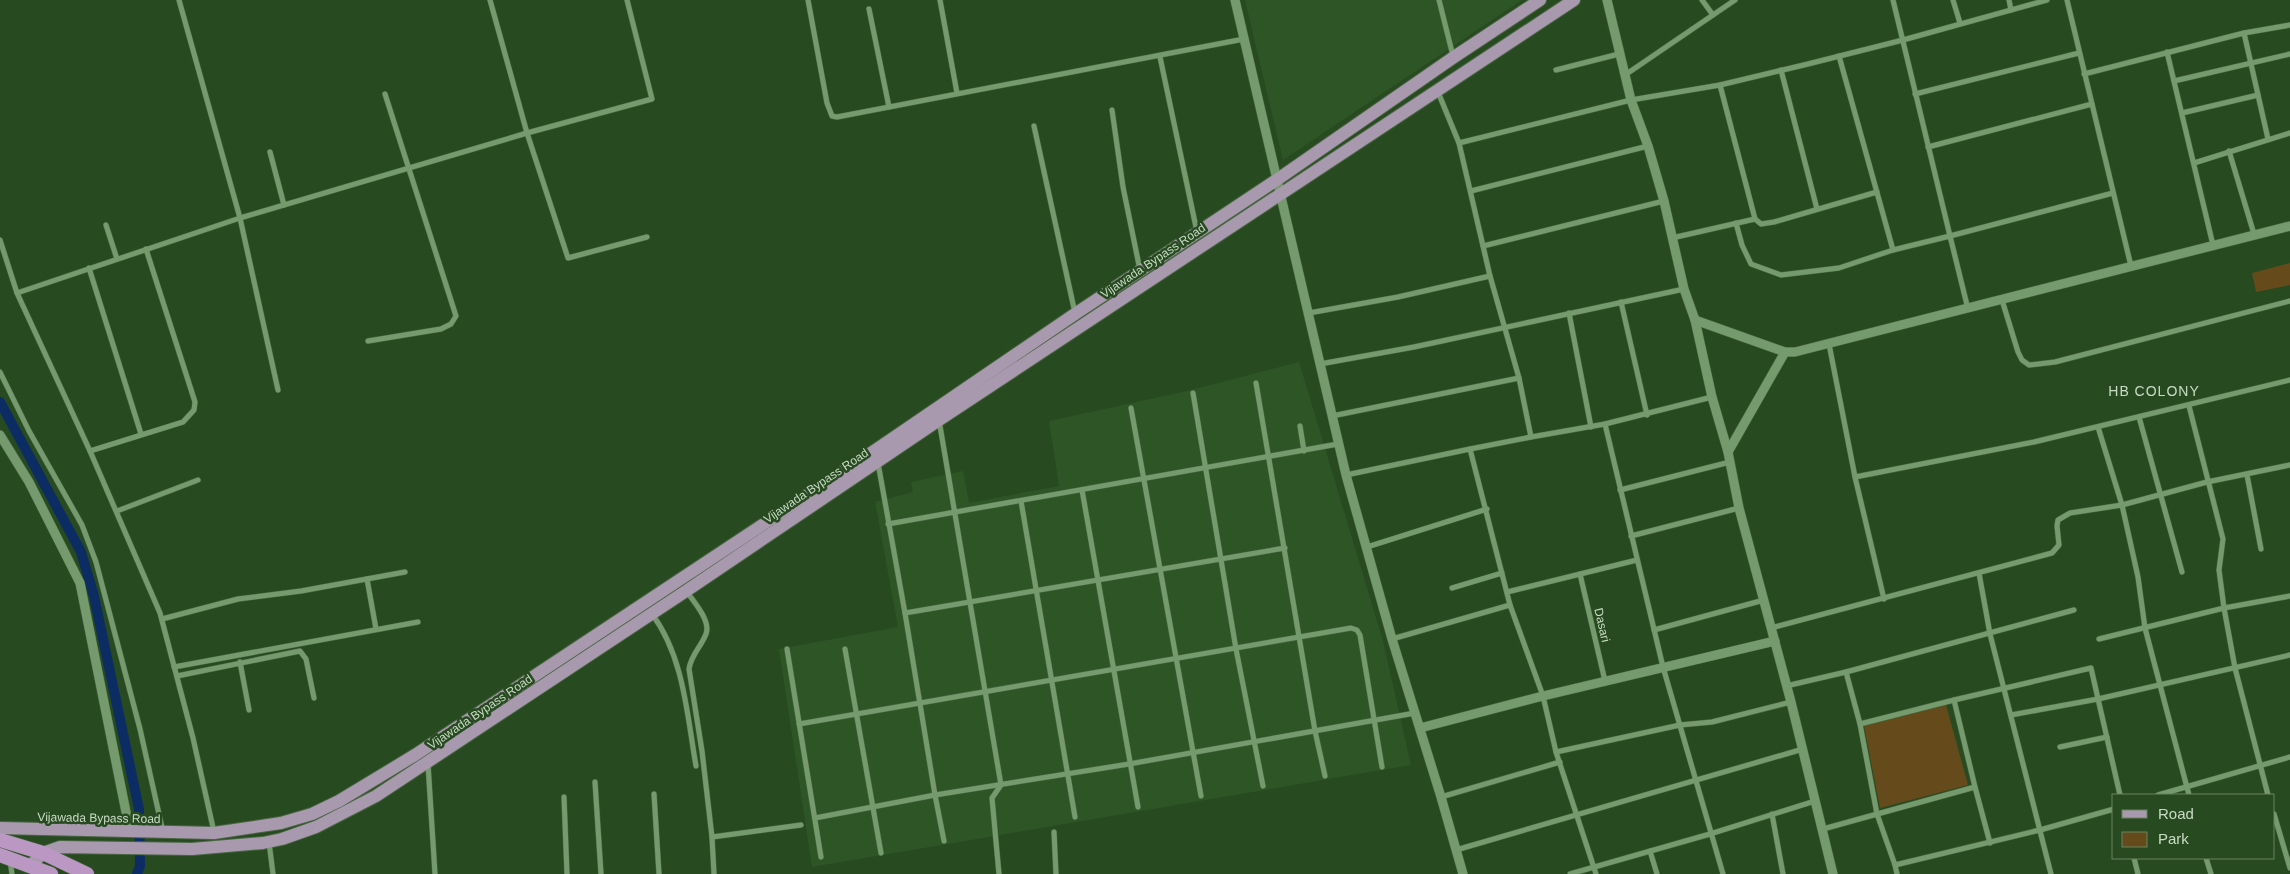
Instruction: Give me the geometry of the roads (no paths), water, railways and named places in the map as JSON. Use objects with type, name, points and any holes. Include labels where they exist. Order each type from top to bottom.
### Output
[{"type":"highway","points":[[0,840],[43,853],[87,874]]},
{"type":"highway","points":[[5,857],[51,874]]},
{"type":"main road","name":"Vijawada Bypass Road","points":[[30,866],[43,853],[60,847],[160,850],[209,848],[269,841],[316,827],[343,814],[428,763],[878,461],[937,415],[1075,314],[1278,179],[1454,56],[1540,0]]},
{"type":"main road","name":"Vijawada Bypass Road","points":[[0,828],[214,833],[281,823],[312,814],[339,801],[415,755],[1438,91],[1574,0]]},
{"type":"street","points":[[179,0],[240,218],[278,390]]},
{"type":"street","points":[[490,0],[527,133],[568,258],[647,237]]},
{"type":"street","points":[[17,293],[240,218],[408,170],[527,133],[652,99],[627,0]]},
{"type":"street","points":[[808,0],[826,103],[832,116],[837,117],[1160,57],[1245,39]]},
{"type":"street","points":[[940,0],[957,94]]},
{"type":"street","points":[[1235,0],[1346,475],[1392,640],[1441,797],[1462,874]]},
{"type":"street","points":[[1439,0],[1454,56]]},
{"type":"street","points":[[1607,0],[1624,75],[1664,201],[1684,289],[1695,320],[1712,397],[1728,452],[1739,508],[1791,702],[1833,874]]},
{"type":"street","points":[[1702,0],[1713,15]]},
{"type":"street","points":[[1624,75],[1735,0]]},
{"type":"street","points":[[1893,0],[1904,40],[1914,94],[1968,308]]},
{"type":"street","points":[[1953,0],[1960,23]]},
{"type":"street","points":[[2009,0],[2011,10]]},
{"type":"street","points":[[1458,144],[1631,100],[1720,85],[1839,56],[2047,0]]},
{"type":"street","points":[[2066,0],[2131,266]]},
{"type":"street","points":[[869,9],[888,107]]},
{"type":"street","points":[[2084,74],[2244,33],[2290,25]]},
{"type":"street","points":[[2244,33],[2268,139]]},
{"type":"street","points":[[2168,52],[2213,245]]},
{"type":"street","points":[[1914,94],[2079,53]]},
{"type":"street","points":[[1556,70],[1619,54]]},
{"type":"street","points":[[2174,81],[2290,54]]},
{"type":"street","points":[[1839,56],[1893,250]]},
{"type":"street","points":[[1160,57],[1197,232]]},
{"type":"street","points":[[1781,70],[1817,210]]},
{"type":"street","points":[[1720,85],[1755,219],[1761,224],[1774,222],[1877,192]]},
{"type":"street","points":[[1438,91],[1458,144],[1471,191],[1490,276],[1519,378],[1531,437]]},
{"type":"street","points":[[368,341],[441,330],[451,324],[456,316],[384,94]]},
{"type":"street","points":[[2182,113],[2258,95]]},
{"type":"street","points":[[1928,147],[2092,104]]},
{"type":"street","points":[[1112,110],[1123,187],[1140,270]]},
{"type":"street","points":[[1034,126],[1075,314]]},
{"type":"street","points":[[2194,163],[2290,133]]},
{"type":"street","points":[[1471,191],[1648,146]]},
{"type":"street","points":[[270,152],[284,205]]},
{"type":"street","points":[[2229,152],[2254,234]]},
{"type":"street","points":[[1736,223],[1742,245],[1751,264],[1781,275],[1839,268],[1893,250],[2113,193]]},
{"type":"street","points":[[1483,246],[1664,201]]},
{"type":"street","points":[[1672,238],[1755,219]]},
{"type":"street","points":[[106,225],[117,259]]},
{"type":"street","points":[[1695,320],[1785,352],[1796,352],[2290,226]]},
{"type":"street","points":[[0,240],[17,293],[117,512],[162,619],[214,833]]},
{"type":"street","points":[[90,452],[141,434],[184,422],[194,410],[195,402],[146,250]]},
{"type":"street","points":[[89,268],[141,434]]},
{"type":"street","points":[[1309,313],[1398,298],[1490,276]]},
{"type":"street","points":[[1320,364],[1504,328],[1684,289]]},
{"type":"street","points":[[2002,300],[2018,352],[2022,360],[2028,365],[2055,362],[2290,301]]},
{"type":"street","points":[[1621,302],[1647,415]]},
{"type":"street","points":[[1569,314],[1591,427]]},
{"type":"street","points":[[1829,344],[1855,477],[1884,599]]},
{"type":"street","points":[[1728,452],[1785,352]]},
{"type":"street","points":[[0,372],[29,432],[82,525],[96,562],[140,729],[162,833]]},
{"type":"street","points":[[1332,416],[1519,378]]},
{"type":"street","points":[[1855,477],[2034,442],[2290,380]]},
{"type":"street","points":[[1256,383],[1315,731],[1325,776]]},
{"type":"street","points":[[1193,393],[1236,648],[1263,786]]},
{"type":"street","points":[[1346,475],[1531,437],[1591,427],[1647,415],[1712,397]]},
{"type":"street","points":[[2188,406],[2223,539],[2219,570],[2224,608],[2235,668],[2268,794]]},
{"type":"street","points":[[1131,408],[1201,796]]},
{"type":"street","points":[[937,415],[1001,785],[992,798],[999,874]]},
{"type":"street","points":[[2139,417],[2182,572]]},
{"type":"street","points":[[1605,424],[1663,667],[1723,874]]},
{"type":"street","points":[[1300,426],[1304,451]]},
{"type":"street","points":[[2098,427],[2122,504],[2138,577],[2145,628],[2189,794]]},
{"type":"street","points":[[0,435],[29,482],[80,583],[130,832]]},
{"type":"street","points":[[888,524],[1338,444]]},
{"type":"street","points":[[1470,449],[1487,509],[1510,605],[1543,696],[1556,752],[1596,874]]},
{"type":"street","points":[[878,461],[944,842]]},
{"type":"street","points":[[1620,490],[1730,462]]},
{"type":"street","points":[[1771,628],[2052,553],[2059,544],[2057,526],[2058,520],[2063,516],[2290,465]]},
{"type":"street","points":[[2247,475],[2261,549]]},
{"type":"street","points":[[117,512],[198,480]]},
{"type":"street","points":[[1082,490],[1138,807]]},
{"type":"street","points":[[1021,501],[1075,817]]},
{"type":"street","points":[[1631,536],[1739,508]]},
{"type":"street","points":[[1367,547],[1487,509]]},
{"type":"street","points":[[905,613],[1285,548]]},
{"type":"street","points":[[1507,592],[1637,560]]},
{"type":"street","points":[[162,619],[238,599],[405,572]]},
{"type":"street","points":[[1452,588],[1502,573]]},
{"type":"street","points":[[1979,573],[1990,634],[2051,874]]},
{"type":"street","name":"Dasari","points":[[1580,574],[1605,681]]},
{"type":"street","points":[[367,579],[376,629]]},
{"type":"street","points":[[686,591],[706,625],[707,632],[691,658],[689,669],[702,751],[712,837],[714,874]]},
{"type":"street","points":[[2099,639],[2224,608],[2290,596]]},
{"type":"street","points":[[1654,630],[1764,600]]},
{"type":"street","points":[[1392,640],[1510,605]]},
{"type":"street","points":[[1786,686],[1990,634],[2074,610]]},
{"type":"street","points":[[652,614],[662,628],[676,661],[696,766]]},
{"type":"street","points":[[174,667],[418,622]]},
{"type":"street","points":[[799,724],[1351,628],[1357,630],[1360,635],[1382,767]]},
{"type":"street","points":[[1420,728],[1543,696],[1774,641]]},
{"type":"street","points":[[787,649],[821,857]]},
{"type":"street","points":[[845,649],[881,853]]},
{"type":"street","points":[[177,676],[300,651],[306,659],[314,698]]},
{"type":"street","points":[[2011,715],[2098,699],[2290,655]]},
{"type":"street","points":[[240,662],[249,710]]},
{"type":"street","points":[[1860,724],[2091,668],[2120,794]]},
{"type":"street","points":[[1846,672],[1860,724],[1877,814],[1897,874]]},
{"type":"street","points":[[1954,700],[1990,843]]},
{"type":"street","points":[[1556,752],[1680,725],[1712,722],[1791,702]]},
{"type":"street","points":[[815,818],[874,806],[1193,753],[1415,713]]},
{"type":"street","points":[[2060,747],[2107,737]]},
{"type":"street","points":[[1456,850],[1577,813],[1696,781],[1803,749]]},
{"type":"street","points":[[2161,794],[2290,758]]},
{"type":"street","points":[[1441,797],[1560,762]]},
{"type":"street","points":[[428,763],[435,874]]},
{"type":"street","points":[[595,782],[601,874]]},
{"type":"street","points":[[1823,829],[1975,788]]},
{"type":"street","points":[[654,794],[659,874]]},
{"type":"street","points":[[564,797],[568,874]]},
{"type":"street","points":[[1570,874],[1710,834],[1815,801]]},
{"type":"street","points":[[1895,866],[2040,830],[2112,810]]},
{"type":"street","points":[[1772,814],[1783,874]]},
{"type":"street","points":[[2275,817],[2290,868]]},
{"type":"street","points":[[712,837],[801,825]]},
{"type":"street","points":[[1054,832],[1056,874]]},
{"type":"street","points":[[269,841],[273,874]]},
{"type":"street","points":[[1650,851],[1657,874]]},
{"type":"street","points":[[5,857],[12,874]]},
{"type":"street","points":[[2134,859],[2138,874]]},
{"type":"street","points":[[2206,859],[2211,874]]},
{"type":"waterway","points":[[0,402],[81,552],[94,596],[139,809],[140,866],[137,874]]},
{"type":"district","name":"HB COLONY","points":[[2154,391]]}]
